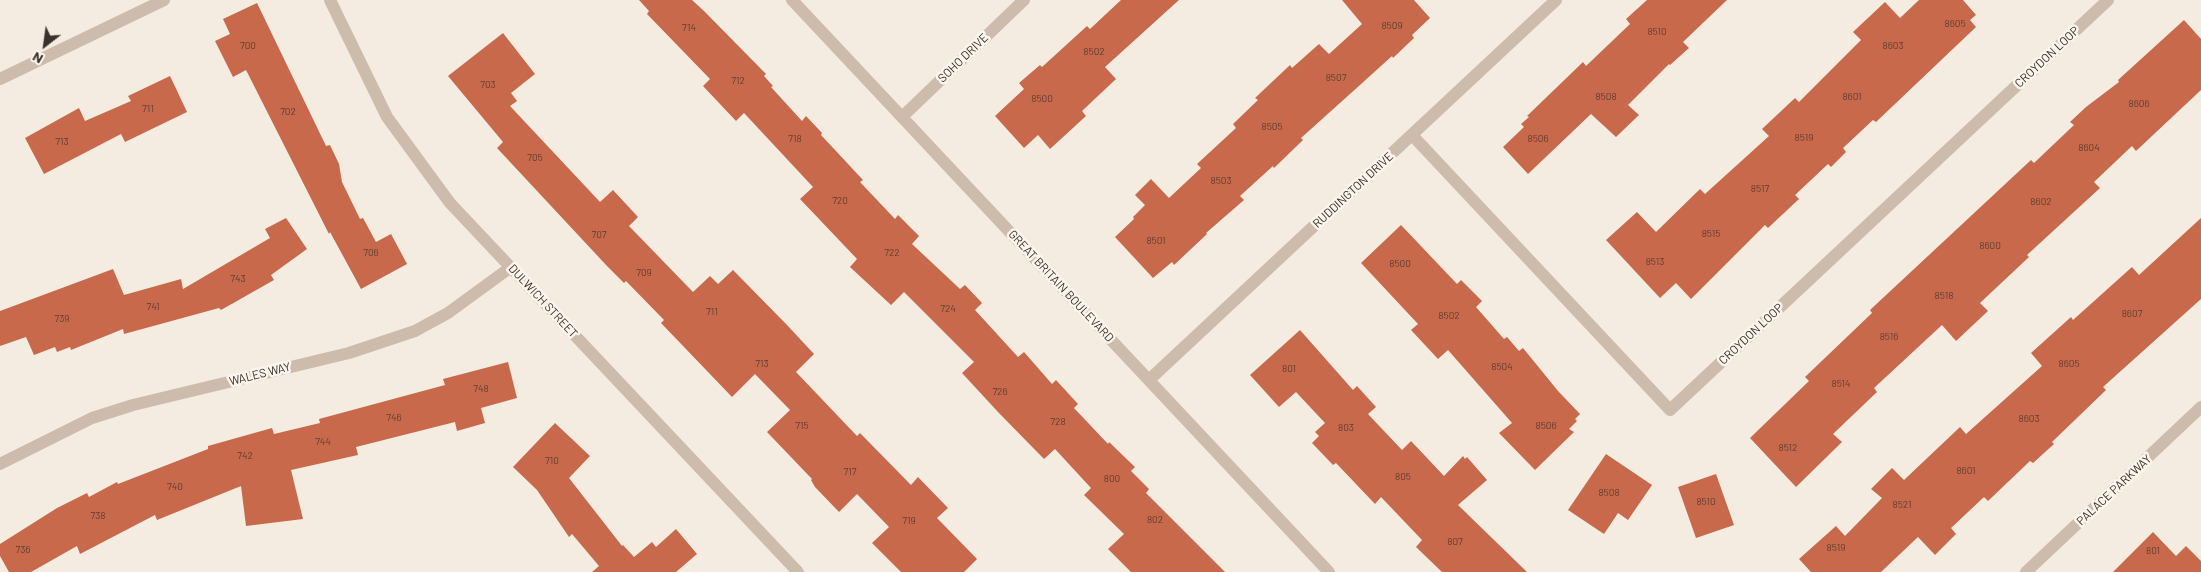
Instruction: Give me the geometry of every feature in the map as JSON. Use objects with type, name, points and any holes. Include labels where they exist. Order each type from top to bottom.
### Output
[{"type":"street","points":[[0,79],[164,0]]},
{"type":"street","name":"DULWICH STREET","points":[[330,0],[387,117],[450,203],[798,572]]},
{"type":"street","name":"GREAT BRITAIN BOULEVARD","points":[[792,0],[1329,572]]},
{"type":"street","name":"SOHO DRIVE","points":[[902,117],[1024,0]]},
{"type":"street","name":"RUDDINGTON DRIVE","points":[[1149,380],[1556,0]]},
{"type":"street","name":"CROYDON LOOP","points":[[1412,135],[1670,410],[2108,0]]},
{"type":"street","name":"WALES WAY","points":[[0,464],[92,418],[143,403],[349,352],[415,331],[448,313],[511,267]]},
{"type":"street","name":"PALACE PARKWAY","points":[[2026,572],[2201,407]]},
{"type":"building","points":[[639,0],[692,0],[704,11],[766,74],[764,76],[773,86],[771,87],[802,121],[806,116],[822,133],[821,135],[863,180],[860,182],[895,219],[898,215],[919,236],[912,244],[960,289],[965,285],[982,303],[975,310],[1018,357],[1024,352],[1052,384],[1056,380],[1078,404],[1074,408],[1108,444],[1109,442],[1135,467],[1131,471],[1149,489],[1146,493],[1225,572],[1131,572],[1108,549],[1124,534],[1084,495],[1091,488],[1055,449],[1044,459],[998,412],[962,373],[974,362],[904,292],[891,305],[850,267],[857,259],[800,199],[813,187],[744,113],[736,121],[703,86],[710,79],[647,14],[649,11]]},
{"type":"building","points":[[1121,0],[1179,0],[1105,67],[1116,79],[1082,111],[1086,116],[1050,149],[1038,135],[1024,148],[995,116],[1024,89],[1019,83],[1040,65],[1042,67],[1087,26],[1090,29]]},
{"type":"building","points":[[1342,0],[1414,0],[1430,18],[1412,35],[1414,38],[1393,58],[1392,56],[1301,138],[1303,140],[1274,168],[1273,166],[1240,196],[1244,200],[1206,233],[1174,265],[1172,262],[1153,278],[1115,237],[1134,219],[1133,217],[1145,205],[1135,195],[1151,179],[1169,198],[1201,168],[1197,164],[1236,128],[1233,124],[1258,100],[1255,98],[1290,65],[1292,68],[1319,44],[1329,54],[1362,24]]},
{"type":"building","points":[[1647,0],[1727,0],[1683,42],[1689,48],[1669,64],[1628,105],[1639,115],[1616,137],[1591,114],[1528,174],[1503,147],[1524,127],[1521,124],[1529,117],[1527,116],[1583,62],[1586,66],[1630,24],[1626,19]]},
{"type":"building","points":[[1919,0],[1963,0],[1976,15],[1970,20],[1976,27],[1876,122],[1873,120],[1843,148],[1846,152],[1831,167],[1828,164],[1795,195],[1799,199],[1768,228],[1765,225],[1691,299],[1676,283],[1660,298],[1606,240],[1637,212],[1656,232],[1700,189],[1705,194],[1769,136],[1762,129],[1795,98],[1799,102],[1861,40],[1853,32],[1885,2],[1900,18]]},
{"type":"building","points":[[257,3],[326,146],[330,145],[339,164],[342,182],[360,219],[363,218],[376,242],[391,234],[407,264],[361,289],[330,232],[329,234],[246,70],[233,77],[215,41],[230,34],[223,19]]},
{"type":"building","points":[[2184,20],[2201,39],[2201,90],[2136,151],[2132,146],[2094,182],[2100,188],[2027,255],[2029,257],[1980,303],[1988,311],[1956,341],[1942,325],[1874,388],[1877,392],[1833,434],[1842,442],[1796,487],[1750,438],[1809,381],[1805,377],[1872,313],[1870,310],[2031,160],[2034,163],[2074,125],[2070,122],[2086,107],[2119,82],[2118,80]]},
{"type":"building","points":[[503,33],[535,74],[511,93],[517,101],[510,106],[600,202],[613,190],[638,217],[629,226],[693,292],[710,276],[718,284],[733,270],[787,325],[814,354],[796,372],[857,436],[860,433],[911,485],[918,477],[948,508],[937,518],[977,559],[964,572],[901,572],[872,543],[889,527],[857,494],[839,512],[815,487],[812,479],[767,432],[790,410],[755,374],[732,397],[661,323],[664,320],[626,281],[624,283],[607,266],[497,148],[503,142],[448,76]]},
{"type":"building","points":[[170,76],[187,112],[125,142],[121,134],[44,174],[25,138],[79,108],[85,121],[131,101],[128,96]]},
{"type":"building","points":[[286,218],[307,249],[271,275],[274,280],[221,310],[219,308],[124,334],[123,329],[71,350],[70,347],[57,352],[55,347],[34,355],[26,337],[0,346],[0,311],[113,269],[124,295],[181,279],[183,289],[270,238],[265,229]]},
{"type":"building","points":[[2201,218],[2201,299],[2103,387],[2106,390],[2052,442],[2054,444],[2033,463],[2030,461],[1988,501],[1984,497],[1951,528],[1956,534],[1935,555],[1918,537],[1881,572],[1811,572],[1799,559],[1836,526],[1845,536],[1882,498],[1871,489],[1892,468],[1904,480],[1960,427],[1966,434],[2042,366],[2031,353],[2071,317],[2073,320],[2132,267],[2139,275]]},
{"type":"building","points":[[1401,225],[1457,284],[1461,280],[1482,301],[1476,307],[1504,339],[1507,337],[1519,351],[1523,348],[1558,391],[1580,414],[1575,419],[1577,421],[1569,429],[1574,432],[1535,470],[1499,433],[1512,423],[1448,350],[1438,359],[1411,330],[1418,324],[1361,263]]},
{"type":"building","points":[[1300,330],[1353,390],[1357,386],[1376,407],[1368,414],[1402,450],[1411,441],[1444,476],[1463,456],[1465,459],[1467,457],[1487,480],[1458,505],[1527,572],[1442,572],[1416,547],[1422,540],[1381,497],[1375,504],[1336,463],[1333,465],[1312,443],[1319,436],[1315,432],[1325,423],[1296,392],[1279,407],[1250,375]]},
{"type":"building","points":[[508,362],[517,398],[481,408],[485,423],[457,431],[455,422],[356,447],[358,455],[291,470],[303,519],[246,526],[241,486],[157,520],[155,515],[80,554],[77,546],[31,572],[9,572],[0,556],[0,544],[57,508],[87,493],[89,497],[117,482],[118,484],[208,449],[208,446],[272,428],[274,434],[320,423],[319,419],[445,385],[443,379]]},
{"type":"building","points":[[555,423],[590,456],[569,478],[622,546],[634,557],[652,542],[656,547],[676,529],[697,554],[676,572],[592,572],[599,566],[572,534],[569,537],[537,490],[513,467]]},
{"type":"building","points":[[1606,454],[1652,485],[1628,520],[1618,513],[1604,534],[1568,510]]},
{"type":"building","points":[[1716,474],[1734,525],[1696,538],[1678,487]]},
{"type":"building","points":[[2153,532],[2176,556],[2186,546],[2201,561],[2201,572],[2113,572]]}]
